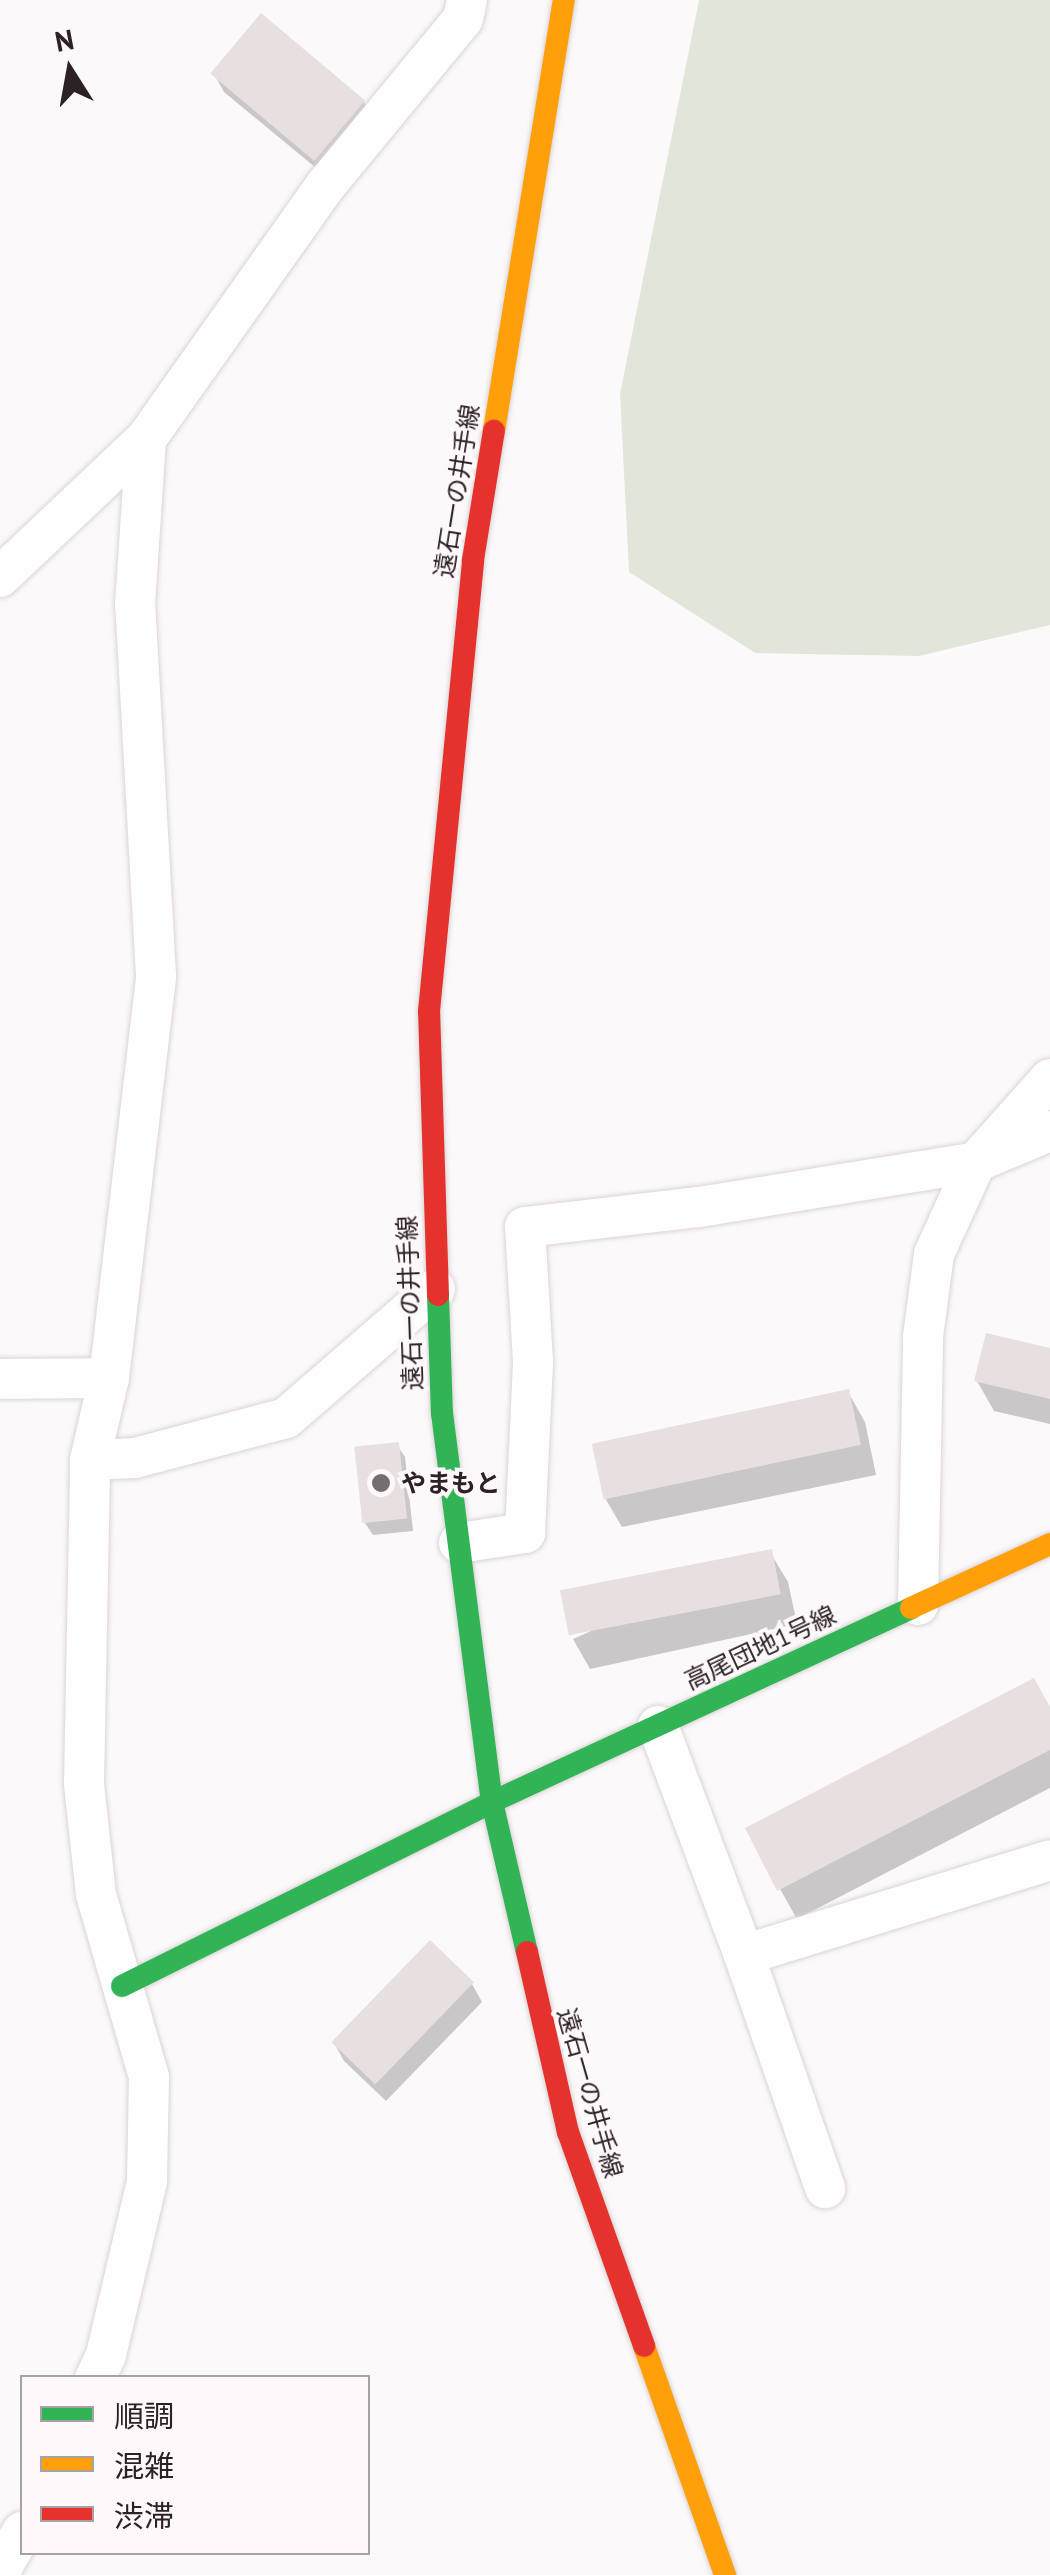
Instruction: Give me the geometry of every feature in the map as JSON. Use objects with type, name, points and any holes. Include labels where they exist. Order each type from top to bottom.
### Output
[{"type":"street","points":[[0,577],[146,438],[326,185],[463,18],[467,0]]},
{"type":"street","name":"遠石一の井手線","points":[[564,0],[473,560],[428,1012],[442,1413],[492,1802],[568,2132],[725,2575]]},
{"type":"street","points":[[96,2375],[106,2354],[148,2180],[150,2077],[96,1896],[84,1784],[90,1460],[108,1378],[156,976],[135,605],[146,438]]},
{"type":"street","points":[[918,1604],[923,1336],[934,1254],[976,1162],[1050,1079]]},
{"type":"street","points":[[460,1543],[525,1532],[532,1361],[525,1227],[699,1208],[976,1162],[1050,1131]]},
{"type":"street","points":[[90,1460],[135,1458],[286,1418],[435,1289]]},
{"type":"street","points":[[0,1378],[108,1378]]},
{"type":"street","name":"高尾団地1号線","points":[[122,1986],[492,1802],[1050,1544]]},
{"type":"street","points":[[658,1726],[707,1846],[825,2188]]},
{"type":"street","points":[[744,1955],[1050,1860]]},
{"type":"street","points":[[0,2571],[20,2536]]},
{"type":"shaded area","points":[[699,0],[1050,0],[1050,625],[919,656],[755,653],[629,572],[620,394]]},
{"type":"building","points":[[261,13],[365,100],[314,161],[210,74]]},
{"type":"building","points":[[986,1333],[1050,1348],[1050,1399],[974,1381]]},
{"type":"building","points":[[849,1389],[861,1445],[604,1499],[592,1444]]},
{"type":"building","name":"やまもと","points":[[399,1442],[407,1519],[362,1523],[354,1447]]},
{"type":"building","points":[[772,1549],[781,1594],[569,1635],[560,1590]]},
{"type":"building","points":[[1034,1678],[1050,1707],[1050,1750],[777,1891],[745,1828]]},
{"type":"building","points":[[430,1940],[474,1982],[375,2085],[331,2042]]},
{"type":"traffic: fast","points":[[438,1295],[442,1413],[492,1802],[527,1952]]},
{"type":"traffic: fast","points":[[122,1986],[492,1802],[911,1608]]},
{"type":"traffic: slow","points":[[494,431],[564,0]]},
{"type":"traffic: slow","points":[[911,1608],[1050,1544]]},
{"type":"traffic: slow","points":[[644,2346],[725,2575]]},
{"type":"traffic: jam","points":[[438,1295],[429,1011],[473,560],[494,431]]},
{"type":"traffic: jam","points":[[527,1952],[568,2132],[644,2346]]},
{"type":"place","name":"やまもと","points":[[381,1483]]}]
